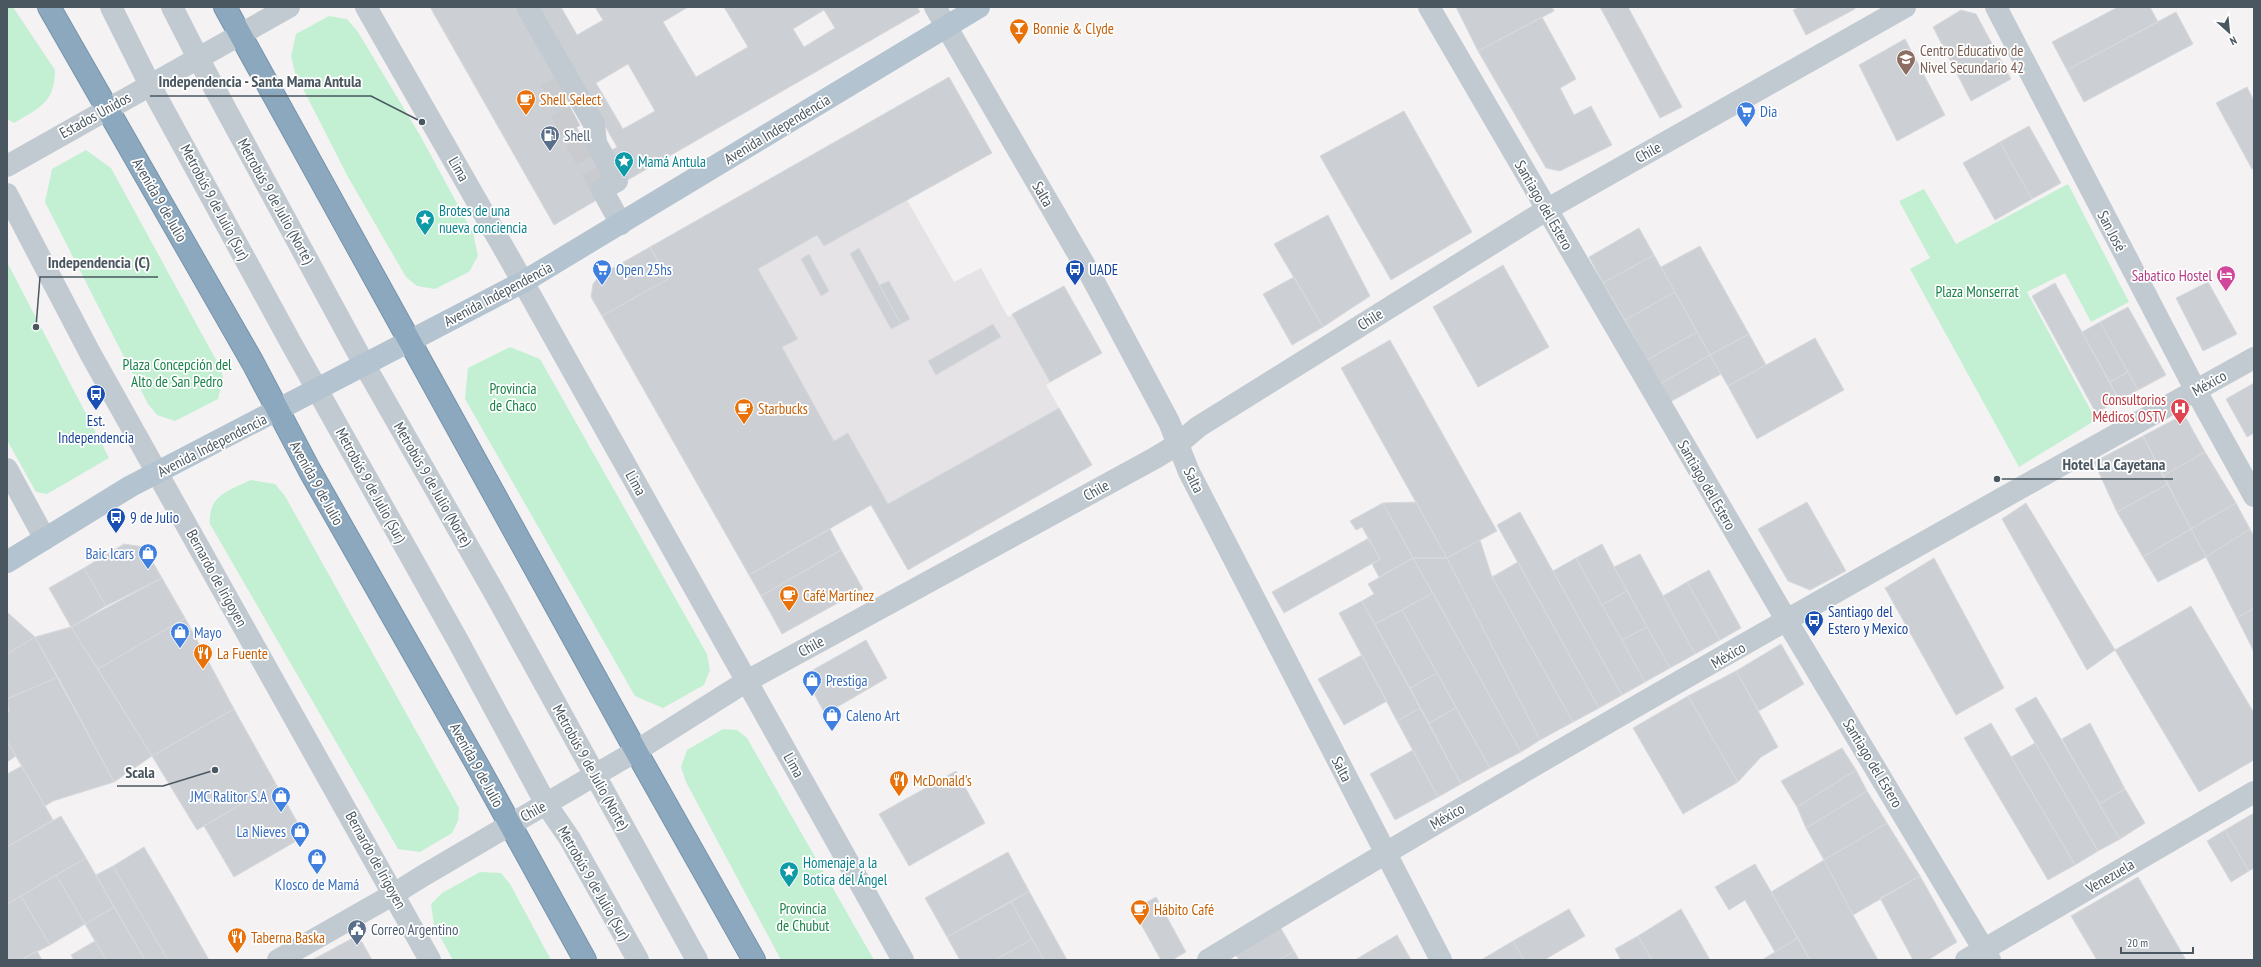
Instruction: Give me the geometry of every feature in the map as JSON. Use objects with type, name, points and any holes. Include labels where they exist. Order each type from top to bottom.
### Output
[{"type":"highway","name":"Avenida 9 de Julio","points":[[49,7],[249,356],[310,471],[510,824],[585,960]]},
{"type":"highway","points":[[225,7],[636,751],[754,960]]},
{"type":"main road","name":"Avenida Independencia","points":[[7,562],[157,472],[278,411],[364,364],[523,282],[979,7]]},
{"type":"street","name":"Metrobús 9 de Julio (Sur)","points":[[111,7],[150,85],[458,640],[546,804],[570,839],[638,960]]},
{"type":"street","name":"Metrobús 9 de Julio (Norte)","points":[[172,7],[198,58],[364,364],[596,775],[697,960]]},
{"type":"street","name":"Estados Unidos","points":[[7,166],[107,108],[289,7]]},
{"type":"street","name":"Lima","points":[[366,7],[523,282],[903,960]]},
{"type":"street","points":[[527,7],[594,124],[596,143],[617,181],[604,192],[621,224]]},
{"type":"street","name":"Salta","points":[[935,7],[1091,276],[1169,422],[1189,472],[1441,960]]},
{"type":"street","name":"Santiago del Estero","points":[[1429,7],[1787,621],[1980,957]]},
{"type":"street","name":"Chile","points":[[278,960],[394,894],[510,824],[596,775],[747,681],[1178,444],[1198,427],[1546,210],[1905,7]]},
{"type":"street","name":"San José","points":[[1996,7],[2196,391],[2254,496]]},
{"type":"street","name":"Bernardo de Irigoyen","points":[[7,194],[90,353],[430,960]]},
{"type":"street","name":"México","points":[[1208,960],[1385,852],[1787,621],[2254,358]]},
{"type":"street","points":[[7,469],[45,539]]},
{"type":"street","name":"Venezuela","points":[[1980,957],[2254,792]]},
{"type":"shaded area","points":[[949,77],[992,153],[907,200],[954,282],[981,268],[1008,317],[1064,286],[1102,353],[1046,385],[1092,465],[908,570],[871,505],[749,575],[602,316],[668,279]]},
{"type":"green space","points":[[7,7],[13,7],[55,70],[52,90],[49,97],[38,108],[14,123],[7,119]]},
{"type":"green space","points":[[329,16],[347,19],[358,32],[421,137],[473,233],[478,256],[469,272],[435,289],[417,286],[406,277],[348,177],[295,73],[291,56],[296,34]]},
{"type":"green space","name":"Plaza Concepción del Alto de San Pedro","points":[[86,150],[111,168],[221,369],[223,378],[218,399],[175,421],[157,415],[148,404],[45,202],[52,169]]},
{"type":"green space","name":"Plaza Monserrat","points":[[2068,184],[2129,302],[2091,322],[2065,273],[2027,292],[2096,420],[2019,467],[1910,269],[1930,258],[1899,201],[1924,189],[1956,244]]},
{"type":"green space","points":[[7,262],[109,458],[47,494],[36,492],[7,440]]},
{"type":"green space","name":"Provincia de Chaco","points":[[510,347],[540,359],[707,654],[710,670],[704,685],[663,708],[635,696],[465,399],[468,368]]},
{"type":"green space","points":[[251,480],[275,484],[285,496],[459,808],[458,821],[452,833],[420,852],[398,849],[210,524],[212,506],[216,500],[227,491]]},
{"type":"green space","name":"Provincia de Chubut","points":[[723,729],[737,730],[747,738],[874,960],[781,960],[686,782],[681,767],[687,750]]},
{"type":"green space","points":[[480,872],[501,873],[510,884],[551,960],[453,960],[434,926],[431,904],[442,893]]},
{"type":"building","points":[[430,7],[518,7],[566,92],[566,108],[612,191],[554,225]]},
{"type":"building","points":[[537,7],[561,7],[577,35],[603,20],[595,7],[688,7],[663,22],[696,77],[748,47],[724,7],[917,7],[920,12],[626,181],[609,152],[617,147]],"holes":[[[824,10],[835,28],[804,47],[793,29]],[[628,64],[655,111],[623,129],[596,83]]]},
{"type":"building","points":[[1456,7],[1552,7],[1554,11],[1478,51]]},
{"type":"building","points":[[1600,7],[1628,7],[1682,107],[1660,118]]},
{"type":"building","points":[[1799,7],[1854,7],[1855,9],[1806,35],[1793,10]]},
{"type":"building","points":[[2118,7],[2150,7],[2158,22],[2067,70],[2052,42]]},
{"type":"building","points":[[1961,10],[1976,14],[2011,79],[1971,101],[1933,27]]},
{"type":"building","points":[[2176,12],[2193,44],[2084,102],[2067,70]]},
{"type":"building","points":[[1542,17],[1576,79],[1560,88],[1574,115],[1591,106],[1612,145],[1560,171],[1546,168],[1478,51]]},
{"type":"building","points":[[1905,39],[1945,115],[1897,141],[1859,65]]},
{"type":"building","points":[[949,77],[992,153],[824,246],[817,235],[758,269],[798,339],[782,347],[834,441],[848,433],[888,504],[1059,408],[1092,465],[908,570],[871,505],[749,575],[602,316],[668,279],[650,247]]},
{"type":"building","points":[[2247,87],[2254,101],[2254,168],[2252,169],[2216,103]]},
{"type":"building","points":[[1404,111],[1472,232],[1391,280],[1320,156]]},
{"type":"building","points":[[2029,126],[2061,183],[2032,199],[2000,142]]},
{"type":"building","points":[[2000,142],[2032,199],[1995,220],[1963,163]]},
{"type":"building","points":[[1328,215],[1370,296],[1323,327],[1274,244]]},
{"type":"building","points":[[1639,228],[1654,255],[1603,283],[1589,257]]},
{"type":"building","points":[[1700,246],[1749,334],[1710,355],[1661,267]]},
{"type":"building","points":[[650,247],[668,279],[602,316],[591,297],[593,284],[599,276]]},
{"type":"building","points":[[859,248],[901,324],[891,329],[850,254]]},
{"type":"building","points":[[809,254],[829,291],[821,296],[801,259]]},
{"type":"building","points":[[1654,255],[1675,292],[1625,320],[1603,283]]},
{"type":"building","points":[[1503,265],[1549,347],[1478,387],[1433,307]]},
{"type":"building","points":[[1294,277],[1323,327],[1292,345],[1263,294]]},
{"type":"building","points":[[889,281],[910,319],[901,324],[879,285]]},
{"type":"building","points":[[2208,282],[2237,334],[2203,351],[2176,298]]},
{"type":"building","points":[[2055,283],[2119,400],[2096,413],[2032,296]]},
{"type":"building","points":[[1064,286],[1102,353],[1050,382],[1012,314]]},
{"type":"building","points":[[1675,292],[1697,332],[1647,360],[1625,320]]},
{"type":"building","points":[[2128,307],[2166,375],[2138,390],[2100,322]]},
{"type":"building","points":[[2100,322],[2128,372],[2110,382],[2082,332]]},
{"type":"building","points":[[993,324],[1001,337],[936,375],[928,361]]},
{"type":"building","points":[[1697,332],[1710,355],[1660,384],[1647,360]]},
{"type":"building","points":[[1749,334],[1766,365],[1728,386],[1710,355]]},
{"type":"building","points":[[1815,338],[1844,390],[1757,439],[1728,386]]},
{"type":"building","points":[[1390,340],[1497,531],[1447,558],[1341,368]]},
{"type":"building","points":[[1710,355],[1721,374],[1670,402],[1660,384]]},
{"type":"building","points":[[2128,372],[2138,390],[2119,400],[2110,382]]},
{"type":"building","points":[[2254,383],[2254,433],[2247,437],[2226,399]]},
{"type":"building","points":[[2179,417],[2186,418],[2205,452],[2163,476],[2143,436]]},
{"type":"building","points":[[2143,436],[2168,484],[2117,512],[2094,462]]},
{"type":"building","points":[[2205,452],[2236,503],[2191,529],[2163,476]]},
{"type":"building","points":[[2168,484],[2191,529],[2143,557],[2117,512]]},
{"type":"building","points":[[1416,502],[1447,558],[1413,558],[1383,503]]},
{"type":"building","points":[[1807,502],[1846,571],[1810,590],[1788,581],[1758,529]]},
{"type":"building","points":[[1383,503],[1413,558],[1379,577],[1372,564],[1380,559],[1362,527],[1356,530],[1350,521]]},
{"type":"building","points":[[2026,503],[2115,650],[2087,670],[2002,519]]},
{"type":"building","points":[[2236,503],[2250,529],[2206,557],[2191,529]]},
{"type":"building","points":[[1520,512],[1622,695],[1599,708],[1497,525]]},
{"type":"building","points":[[830,529],[841,550],[761,596],[749,575]]},
{"type":"building","points":[[2191,529],[2206,557],[2158,582],[2143,557]]},
{"type":"building","points":[[2250,529],[2254,536],[2254,608],[2237,618],[2206,557]]},
{"type":"building","points":[[1369,538],[1380,559],[1284,613],[1272,592]]},
{"type":"building","points":[[1480,540],[1492,577],[1573,722],[1540,740],[1447,558]]},
{"type":"building","points":[[124,544],[144,547],[162,578],[106,606],[84,568]]},
{"type":"building","points":[[1602,544],[1627,591],[1602,605],[1576,558]]},
{"type":"building","points":[[841,550],[863,589],[782,634],[761,596]]},
{"type":"building","points":[[1640,554],[1695,654],[1670,668],[1614,567]]},
{"type":"building","points":[[1413,558],[1433,593],[1375,624],[1362,601],[1374,594],[1368,584]]},
{"type":"building","points":[[1413,558],[1447,558],[1540,740],[1521,752]]},
{"type":"building","points":[[1576,558],[1645,682],[1622,695],[1553,571]]},
{"type":"building","points":[[1934,558],[2004,688],[1956,715],[1885,588]]},
{"type":"building","points":[[1518,562],[1599,708],[1573,722],[1492,577]]},
{"type":"building","points":[[84,568],[106,606],[71,627],[49,588]]},
{"type":"building","points":[[1709,570],[1741,628],[1720,640],[1687,582]]},
{"type":"building","points":[[162,578],[185,618],[98,669],[71,627]]},
{"type":"building","points":[[1687,582],[1720,640],[1695,654],[1663,596]]},
{"type":"building","points":[[1627,591],[1647,627],[1622,640],[1602,605]]},
{"type":"building","points":[[1433,593],[1521,752],[1490,768],[1402,610]]},
{"type":"building","points":[[1362,601],[1420,708],[1397,721],[1339,613]]},
{"type":"building","points":[[2191,606],[2254,713],[2254,760],[2199,792],[2115,650]]},
{"type":"building","points":[[2254,608],[2254,652],[2237,618]]},
{"type":"building","points":[[1402,610],[1437,673],[1410,688],[1375,624]]},
{"type":"building","points":[[7,612],[35,637],[7,654]]},
{"type":"building","points":[[185,618],[234,709],[152,756],[98,669]]},
{"type":"building","points":[[71,627],[152,756],[114,782],[35,637]]},
{"type":"building","points":[[1647,627],[1670,668],[1645,682],[1622,640]]},
{"type":"building","points":[[35,637],[58,677],[7,699],[7,654]]},
{"type":"building","points":[[866,640],[887,678],[825,714],[804,675]]},
{"type":"building","points":[[1781,644],[1804,684],[1759,711],[1736,671]]},
{"type":"building","points":[[1362,655],[1387,701],[1344,725],[1318,679]]},
{"type":"building","points":[[1736,671],[1778,747],[1761,757],[1738,782],[1688,696]]},
{"type":"building","points":[[1437,673],[1456,708],[1429,723],[1410,688]]},
{"type":"building","points":[[58,677],[114,782],[53,801],[45,806],[7,741],[7,713],[9,712],[7,699]]},
{"type":"building","points":[[1688,696],[1738,782],[1683,814],[1633,728]]},
{"type":"building","points":[[2036,697],[2120,839],[2098,851],[2015,709]]},
{"type":"building","points":[[1420,708],[1461,784],[1438,797],[1397,721]]},
{"type":"building","points":[[1456,708],[1490,768],[1461,784],[1429,723]]},
{"type":"building","points":[[234,709],[276,784],[197,830],[152,756]]},
{"type":"building","points":[[1991,723],[2075,865],[2048,880],[1964,738]]},
{"type":"building","points":[[2090,723],[2125,789],[2099,804],[2062,739]]},
{"type":"building","points":[[7,741],[16,756],[7,762]]},
{"type":"building","points":[[2035,743],[2098,851],[2075,865],[2011,757]]},
{"type":"building","points":[[1842,748],[1856,770],[1797,807],[1781,781]]},
{"type":"building","points":[[1413,750],[1438,797],[1395,820],[1370,774]]},
{"type":"building","points":[[22,766],[53,820],[7,847],[7,774]]},
{"type":"building","points":[[1856,770],[1867,791],[1806,828],[1797,807]]},
{"type":"building","points":[[956,771],[985,823],[909,866],[879,814]]},
{"type":"building","points":[[276,784],[305,836],[234,877],[204,826]]},
{"type":"building","points":[[2125,789],[2145,823],[2120,839],[2099,804]]},
{"type":"building","points":[[1867,791],[1887,823],[1824,860],[1806,828]]},
{"type":"building","points":[[2254,813],[2254,868],[2249,871],[2225,830]]},
{"type":"building","points":[[61,816],[86,858],[7,904],[7,847]]},
{"type":"building","points":[[1887,823],[1920,876],[1853,915],[1824,860]]},
{"type":"building","points":[[2225,830],[2249,871],[2231,882],[2207,841]]},
{"type":"building","points":[[144,847],[209,960],[168,960],[113,866]]},
{"type":"building","points":[[1008,852],[1029,891],[947,937],[925,898]]},
{"type":"building","points":[[86,858],[114,907],[85,924],[56,875]]},
{"type":"building","points":[[1824,860],[1878,960],[1810,960],[1771,892]]},
{"type":"building","points":[[1755,864],[1798,938],[1775,952],[1745,900],[1729,910],[1715,887]]},
{"type":"building","points":[[113,866],[168,960],[145,960],[96,875]]},
{"type":"building","points":[[56,875],[85,924],[50,945],[21,896]]},
{"type":"building","points":[[1920,876],[1957,942],[1928,960],[1913,960],[1880,898]]},
{"type":"building","points":[[2138,877],[2186,960],[2097,960],[2071,916]]},
{"type":"building","points":[[1029,891],[1067,960],[1044,960],[1011,902]]},
{"type":"building","points":[[21,896],[50,945],[21,960],[7,960],[7,904]]},
{"type":"building","points":[[1156,897],[1186,952],[1172,960],[1161,960],[1133,910]]},
{"type":"building","points":[[1011,902],[1032,939],[995,960],[960,960],[947,937]]},
{"type":"building","points":[[114,907],[145,960],[106,960],[85,924]]},
{"type":"building","points":[[1569,909],[1585,936],[1544,960],[1524,960],[1513,941]]},
{"type":"building","points":[[1681,909],[1710,960],[1652,960],[1638,936]]},
{"type":"building","points":[[1279,925],[1294,951],[1279,960],[1239,960],[1234,952]]},
{"type":"building","points":[[1397,935],[1411,960],[1355,960],[1382,944]]},
{"type":"building","points":[[1638,936],[1652,960],[1621,960],[1615,949]]},
{"type":"building","points":[[353,938],[362,942],[372,960],[312,960]]},
{"type":"building","points":[[1798,938],[1810,960],[1762,960],[1775,952]]},
{"type":"building","points":[[1032,939],[1044,960],[995,960]]},
{"type":"building","points":[[95,941],[106,960],[74,960],[71,955]]},
{"type":"building","points":[[1513,941],[1524,960],[1481,960]]},
{"type":"building","points":[[37,951],[42,960],[21,960]]},
{"type":"building","points":[[1294,951],[1299,960],[1279,960]]},
{"type":"tunnel","points":[[551,80],[557,92],[559,109],[605,195]]},
{"type":"place","name":"Bonnie & Clyde","points":[[1019,45]]},
{"type":"place","name":"Centro Educativo de Nivel Secundario 42","points":[[1906,76]]},
{"type":"place","name":"Shell Select","points":[[526,116]]},
{"type":"place","name":"Independencia - Santa Mama Antula","points":[[422,122]]},
{"type":"place","name":"Dia","points":[[1746,128]]},
{"type":"place","name":"Shell","points":[[550,152]]},
{"type":"place","name":"Mamá Antula","points":[[624,178]]},
{"type":"place","name":"Brotes de una nueva conciencia","points":[[425,236]]},
{"type":"place","name":"Open 25hs","points":[[602,286]]},
{"type":"place","name":"UADE","points":[[1075,286]]},
{"type":"place","name":"Sabatico Hostel","points":[[2226,292]]},
{"type":"place","name":"Independencia (C)","points":[[36,327]]},
{"type":"place","name":"Est. Independencia","points":[[96,411]]},
{"type":"place","name":"Starbucks","points":[[744,425]]},
{"type":"place","name":"Consultorios Médicos OSTV","points":[[2180,425]]},
{"type":"place","name":"Hotel La Cayetana","points":[[1997,479]]},
{"type":"place","name":"9 de Julio","points":[[116,534]]},
{"type":"place","name":"Baic Icars","points":[[148,570]]},
{"type":"place","name":"Café Martínez","points":[[789,612]]},
{"type":"place","name":"Santiago del Estero y Mexico","points":[[1814,637]]},
{"type":"place","name":"Mayo","points":[[180,649]]},
{"type":"place","name":"La Fuente","points":[[203,670]]},
{"type":"place","name":"Prestiga","points":[[812,697]]},
{"type":"place","name":"Caleno Art","points":[[832,732]]},
{"type":"place","name":"Scala","points":[[215,770]]},
{"type":"place","name":"McDonald's","points":[[899,797]]},
{"type":"place","name":"JMC Ralitor S.A","points":[[281,813]]},
{"type":"place","name":"La Nieves","points":[[300,848]]},
{"type":"place","name":"KIosco de Mamá","points":[[317,875]]},
{"type":"place","name":"Homenaje a la Botica del Ángel","points":[[789,888]]},
{"type":"place","name":"Hábito Café","points":[[1140,926]]},
{"type":"place","name":"Correo Argentino","points":[[357,946]]},
{"type":"place","name":"Taberna Baska","points":[[237,954]]}]
